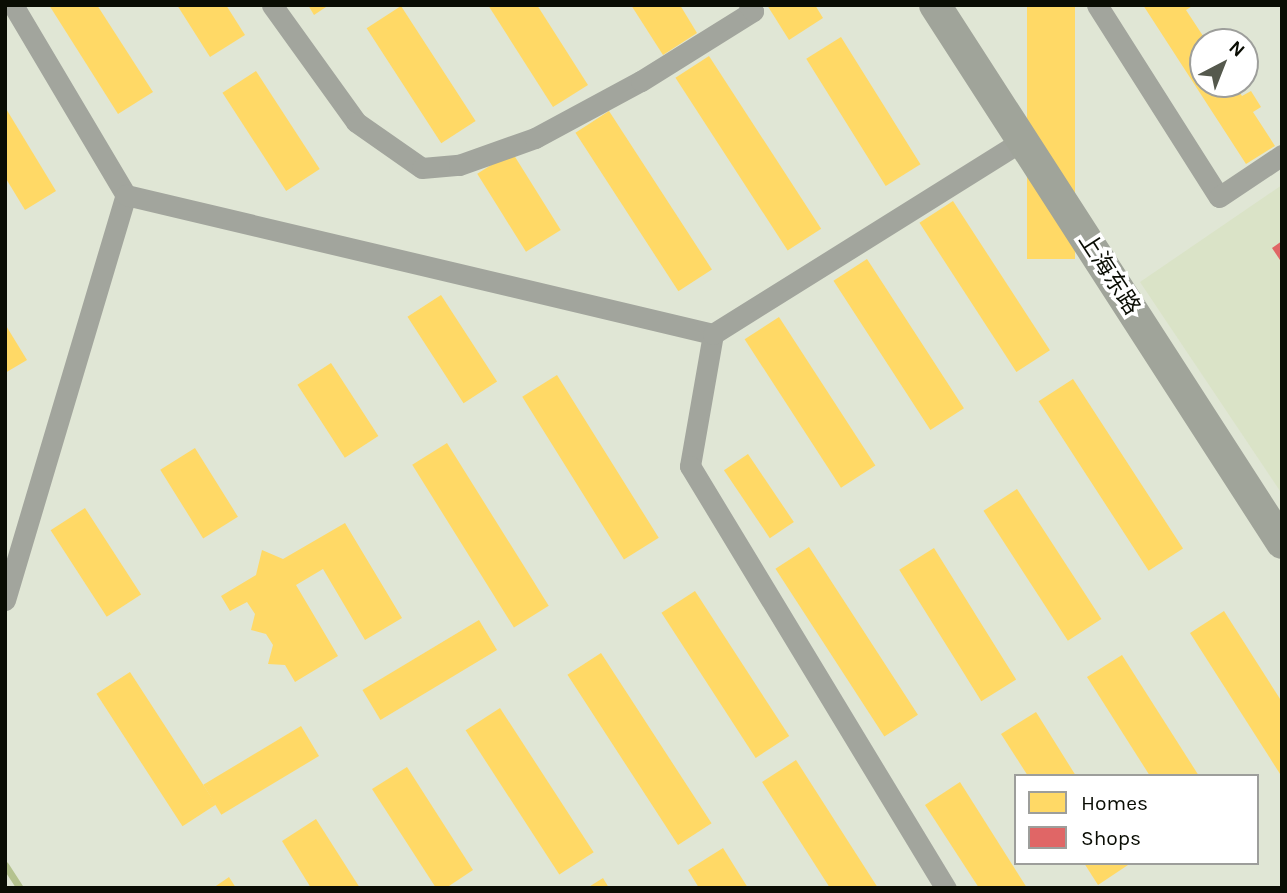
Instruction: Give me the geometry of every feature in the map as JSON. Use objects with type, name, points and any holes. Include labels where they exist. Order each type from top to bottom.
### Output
[{"type":"street","points":[[13,5],[126,195],[713,334],[1024,140]]},
{"type":"street","points":[[272,5],[356,122],[422,168],[459,165],[536,138],[641,81],[753,11],[749,5]]},
{"type":"street","name":"上海东路","points":[[935,5],[1278,531]]},
{"type":"street","points":[[1097,5],[1219,197],[1282,155]]},
{"type":"street","points":[[5,600],[126,195]]},
{"type":"street","points":[[713,334],[690,466],[946,888]]},
{"type":"shaded area","points":[[1282,185],[1282,494],[1140,282]]},
{"type":"building: Homes","points":[[49,5],[97,5],[153,92],[118,114]]},
{"type":"building: Homes","points":[[177,5],[226,5],[245,35],[210,57]]},
{"type":"building: Homes","points":[[308,5],[329,5],[314,15]]},
{"type":"building: Homes","points":[[488,5],[537,5],[588,85],[553,107]]},
{"type":"building: Homes","points":[[631,5],[680,5],[697,33],[663,55]]},
{"type":"building: Homes","points":[[767,5],[815,5],[823,18],[789,40]]},
{"type":"building: Homes","points":[[1027,5],[1075,5],[1075,259],[1027,259]]},
{"type":"building: Homes","points":[[1143,5],[1194,5],[1186,10],[1198,28],[1189,28],[1189,76]]},
{"type":"building: Homes","points":[[401,6],[476,121],[441,143],[367,28]]},
{"type":"building: Homes","points":[[841,37],[920,164],[886,186],[806,59]]},
{"type":"building: Homes","points":[[709,56],[821,229],[788,251],[675,78]]},
{"type":"building: Homes","points":[[256,71],[320,169],[286,191],[222,93]]},
{"type":"building: Homes","points":[[1203,98],[1255,98],[1261,107],[1253,112],[1275,146],[1246,164]]},
{"type":"building: Homes","points":[[5,107],[56,191],[25,210],[5,177]]},
{"type":"building: Homes","points":[[609,111],[712,270],[678,291],[575,133]]},
{"type":"building: Homes","points":[[512,152],[561,230],[526,252],[477,174]]},
{"type":"building: Homes","points":[[953,201],[1050,350],[1016,372],[919,223]]},
{"type":"building: Homes","points":[[867,259],[964,408],[930,430],[833,281]]},
{"type":"building: Homes","points":[[441,295],[497,381],[464,403],[407,317]]},
{"type":"building: Homes","points":[[779,317],[875,465],[841,488],[745,339]]},
{"type":"building: Homes","points":[[5,324],[27,360],[5,373]]},
{"type":"building: Homes","points":[[331,363],[378,436],[345,458],[297,385]]},
{"type":"building: Homes","points":[[557,375],[659,538],[624,560],[522,397]]},
{"type":"building: Homes","points":[[1073,379],[1183,548],[1149,571],[1039,401]]},
{"type":"building: Homes","points":[[447,443],[549,606],[514,628],[412,465]]},
{"type":"building: Homes","points":[[195,448],[238,517],[203,538],[160,470]]},
{"type":"building: Homes","points":[[748,454],[794,522],[770,538],[724,470]]},
{"type":"building: Homes","points":[[1017,489],[1101,619],[1068,641],[983,511]]},
{"type":"building: Homes","points":[[85,508],[141,594],[107,617],[51,530]]},
{"type":"building: Homes","points":[[345,523],[402,618],[365,640],[323,569],[296,585],[338,656],[295,682],[285,665],[268,664],[273,645],[266,634],[251,630],[255,614],[247,602],[230,611],[221,596],[256,575],[262,550],[283,559]]},
{"type":"building: Homes","points":[[809,547],[918,715],[884,737],[775,569]]},
{"type":"building: Homes","points":[[934,548],[1016,679],[981,701],[899,570]]},
{"type":"building: Homes","points":[[695,591],[789,736],[756,758],[661,613]]},
{"type":"building: Homes","points":[[1224,611],[1282,702],[1282,777],[1190,633]]},
{"type":"building: Homes","points":[[479,620],[497,650],[380,720],[362,690]]},
{"type":"building: Homes","points":[[601,653],[712,823],[678,845],[567,675]]},
{"type":"building: Homes","points":[[1122,655],[1198,774],[1149,774],[1087,677]]},
{"type":"building: Homes","points":[[130,672],[216,805],[183,826],[96,694]]},
{"type":"building: Homes","points":[[500,708],[594,852],[559,875],[466,730]]},
{"type":"building: Homes","points":[[1036,712],[1075,774],[1027,774],[1001,734]]},
{"type":"building: Homes","points":[[301,726],[319,756],[221,815],[203,785]]},
{"type":"building: Homes","points":[[796,760],[878,888],[830,888],[762,782]]},
{"type":"building: Homes","points":[[407,767],[473,870],[446,888],[436,888],[372,789]]},
{"type":"building: Homes","points":[[960,782],[1027,888],[979,888],[925,805]]},
{"type":"building: Homes","points":[[316,819],[360,888],[311,888],[282,841]]},
{"type":"building: Homes","points":[[723,848],[748,888],[699,888],[688,870]]},
{"type":"building: Homes","points":[[1085,865],[1128,865],[1098,885]]},
{"type":"building: Homes","points":[[229,877],[236,888],[213,888]]},
{"type":"building: Homes","points":[[603,878],[609,888],[587,888]]},
{"type":"building: Shops","points":[[1282,241],[1282,263],[1272,248]]},
{"type":"waterway","points":[[5,865],[20,888]]}]
